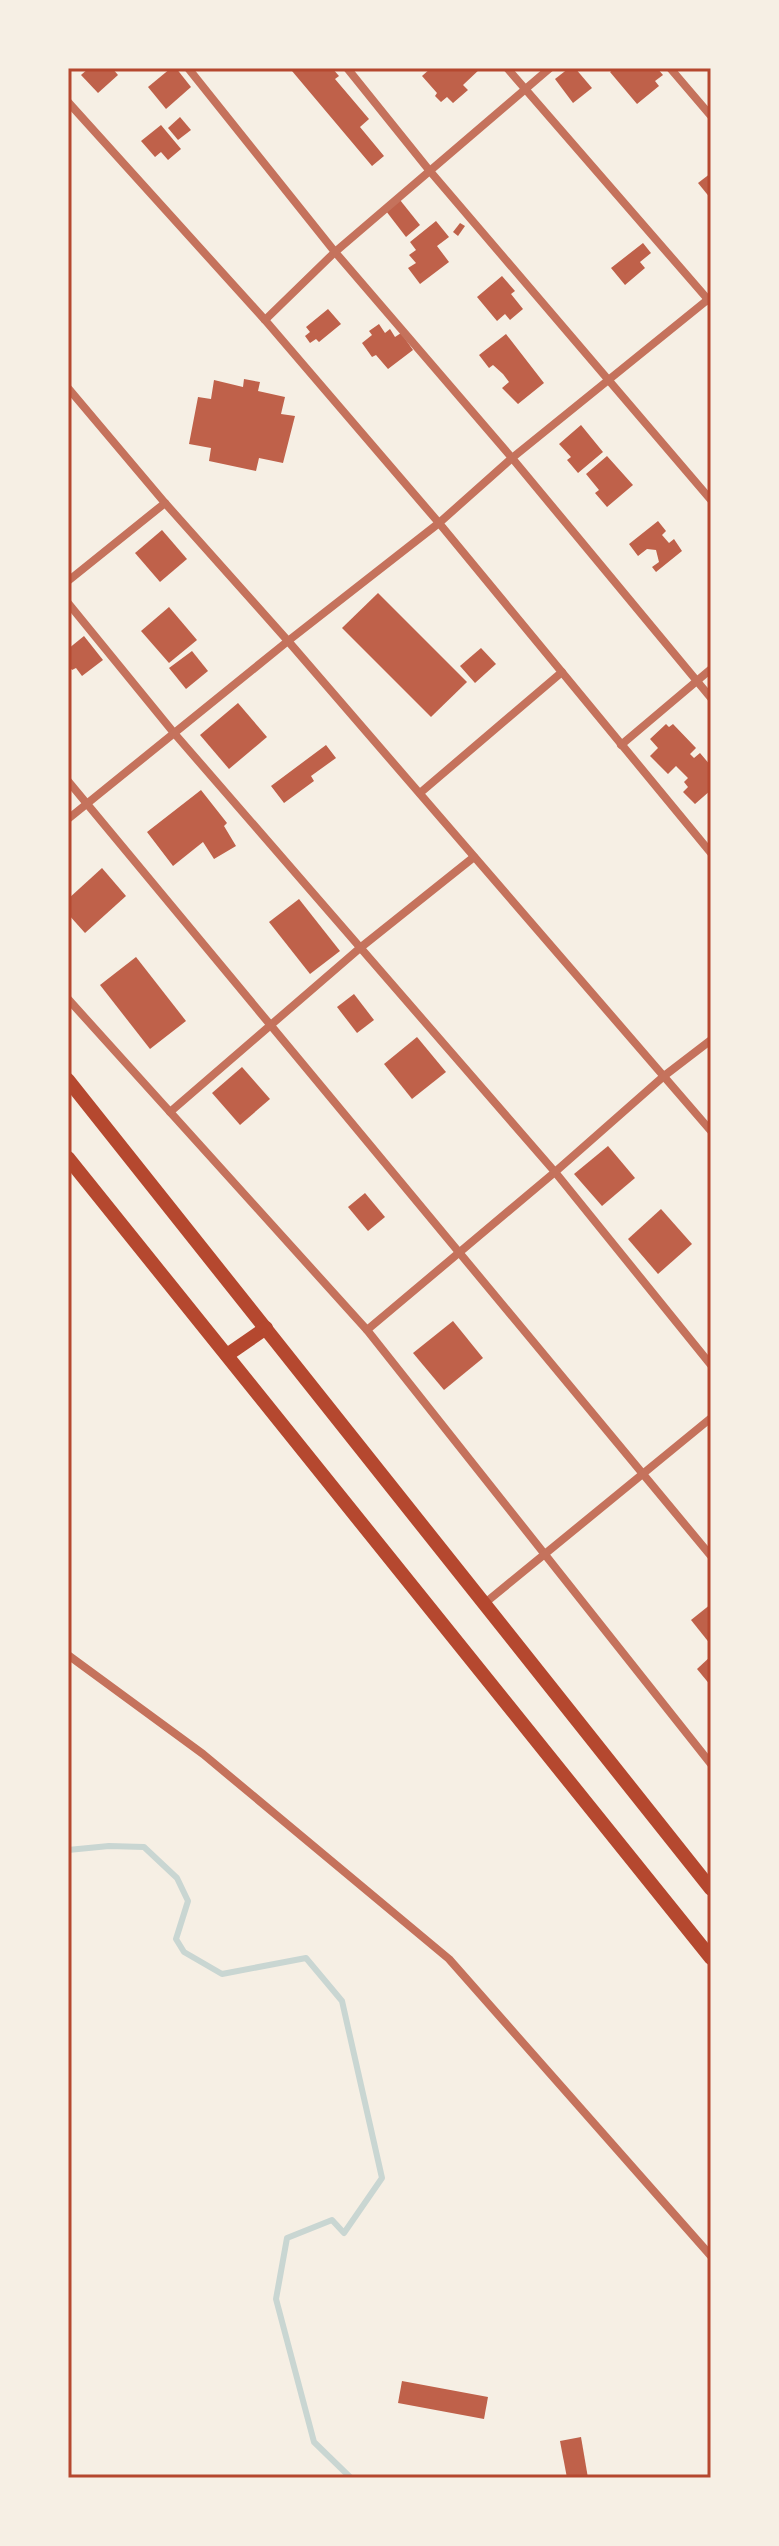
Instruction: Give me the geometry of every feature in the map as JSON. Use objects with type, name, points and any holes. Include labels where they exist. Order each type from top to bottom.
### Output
[{"type":"highway","points":[[68,1080],[711,1889]]},
{"type":"highway","points":[[68,1158],[711,1958]]},
{"type":"highway","points":[[227,1355],[266,1328]]},
{"type":"street","points":[[188,68],[335,252],[512,458],[711,698]]},
{"type":"street","points":[[347,68],[429,170],[711,500]]},
{"type":"street","points":[[68,819],[439,523],[512,458],[710,300],[507,68]]},
{"type":"street","points":[[265,320],[335,252],[550,68]]},
{"type":"street","points":[[670,68],[711,116]]},
{"type":"street","points":[[68,102],[265,320],[439,523],[711,853]]},
{"type":"street","points":[[68,388],[711,1131]]},
{"type":"street","points":[[68,581],[165,503]]},
{"type":"street","points":[[68,603],[174,733],[555,1172],[711,1365]]},
{"type":"street","points":[[621,745],[711,669]]},
{"type":"street","points":[[420,793],[562,672]]},
{"type":"street","points":[[68,781],[711,1556]]},
{"type":"street","points":[[170,1112],[360,948],[474,857]]},
{"type":"street","points":[[68,999],[367,1330],[711,1764]]},
{"type":"street","points":[[367,1330],[664,1076],[711,1040]]},
{"type":"street","points":[[485,1603],[711,1418]]},
{"type":"street","points":[[68,1655],[203,1754],[449,1959],[711,2256]]},
{"type":"building","points":[[89,68],[112,68],[118,75],[98,93],[81,75]]},
{"type":"building","points":[[171,68],[176,68],[191,87],[166,109],[148,87]]},
{"type":"building","points":[[296,68],[332,68],[339,76],[335,79],[369,119],[360,127],[384,156],[372,166],[292,71]]},
{"type":"building","points":[[431,68],[481,68],[463,85],[468,90],[453,103],[447,97],[441,102],[422,76]]},
{"type":"building","points":[[569,68],[575,68],[592,88],[573,103],[555,79]]},
{"type":"building","points":[[615,68],[657,68],[663,75],[655,81],[659,86],[637,104],[610,72]]},
{"type":"building","points":[[180,117],[191,130],[178,140],[168,128]]},
{"type":"building","points":[[161,125],[181,149],[168,160],[161,152],[155,157],[141,141]]},
{"type":"building","points":[[711,173],[711,199],[698,183]]},
{"type":"building","points":[[400,200],[420,225],[406,237],[386,211]]},
{"type":"building","points":[[436,221],[449,237],[437,246],[449,262],[420,284],[408,268],[416,263],[409,255],[416,250],[410,242]]},
{"type":"building","points":[[460,223],[465,226],[458,236],[453,232]]},
{"type":"building","points":[[643,243],[651,253],[640,262],[645,268],[625,285],[611,268]]},
{"type":"building","points":[[502,276],[515,291],[511,294],[523,309],[510,320],[505,314],[497,321],[477,297]]},
{"type":"building","points":[[328,309],[341,324],[319,342],[316,339],[310,343],[305,336],[310,332],[306,327]]},
{"type":"building","points":[[379,324],[385,333],[390,329],[395,337],[401,333],[413,350],[388,369],[376,355],[372,357],[362,343],[372,335],[369,331]]},
{"type":"building","points":[[506,334],[544,383],[518,404],[502,388],[509,382],[503,374],[493,365],[489,368],[479,355]]},
{"type":"building","points":[[244,379],[260,382],[258,391],[285,397],[281,414],[295,416],[283,463],[259,458],[256,471],[209,461],[211,448],[189,444],[198,397],[211,399],[214,380],[243,387]]},
{"type":"building","points":[[581,425],[603,452],[578,473],[567,460],[571,457],[559,444]]},
{"type":"building","points":[[607,456],[633,485],[607,507],[595,493],[599,490],[586,474]]},
{"type":"building","points":[[658,521],[666,531],[662,535],[669,543],[674,539],[682,551],[656,572],[652,567],[659,562],[656,550],[647,549],[638,556],[629,544]]},
{"type":"building","points":[[162,530],[187,559],[160,582],[135,553]]},
{"type":"building","points":[[378,593],[467,682],[431,717],[342,628]]},
{"type":"building","points":[[169,607],[197,640],[169,663],[141,631]]},
{"type":"building","points":[[84,636],[103,660],[82,676],[76,668],[72,670],[68,665],[68,649]]},
{"type":"building","points":[[481,648],[496,664],[475,683],[460,666]]},
{"type":"building","points":[[192,651],[208,671],[186,689],[169,668]]},
{"type":"building","points":[[238,703],[267,737],[229,769],[200,735]]},
{"type":"building","points":[[666,724],[669,727],[673,724],[696,748],[690,754],[694,758],[700,753],[711,766],[711,790],[695,804],[683,792],[688,787],[684,782],[688,778],[676,766],[668,774],[650,756],[658,748],[650,739]]},
{"type":"building","points":[[326,745],[336,758],[311,776],[314,781],[284,803],[271,786]]},
{"type":"building","points":[[201,790],[227,823],[224,826],[236,846],[214,859],[203,842],[173,866],[147,832]]},
{"type":"building","points":[[102,868],[126,896],[85,933],[68,914],[68,899]]},
{"type":"building","points":[[299,899],[340,951],[310,974],[269,922]]},
{"type":"building","points":[[136,957],[186,1021],[150,1049],[100,985]]},
{"type":"building","points":[[354,994],[374,1020],[357,1033],[337,1007]]},
{"type":"building","points":[[417,1037],[446,1072],[412,1099],[384,1064]]},
{"type":"building","points":[[242,1067],[270,1099],[240,1125],[212,1093]]},
{"type":"building","points":[[608,1146],[635,1178],[602,1206],[574,1174]]},
{"type":"building","points":[[365,1193],[385,1217],[368,1231],[348,1207]]},
{"type":"building","points":[[661,1209],[692,1244],[658,1274],[628,1239]]},
{"type":"building","points":[[453,1321],[483,1358],[444,1390],[413,1353]]},
{"type":"building","points":[[711,1604],[711,1645],[691,1620]]},
{"type":"building","points":[[711,1656],[711,1686],[697,1669]]},
{"type":"building","points":[[402,2381],[488,2397],[484,2419],[398,2403]]},
{"type":"building","points":[[581,2437],[588,2478],[567,2478],[560,2441]]},
{"type":"waterway","points":[[68,1850],[144,1847],[177,1878],[188,1901],[176,1939],[184,1952],[222,1974],[306,1958],[342,2001],[382,2178],[344,2233],[332,2220],[287,2238],[276,2299],[314,2442],[351,2478]]}]
